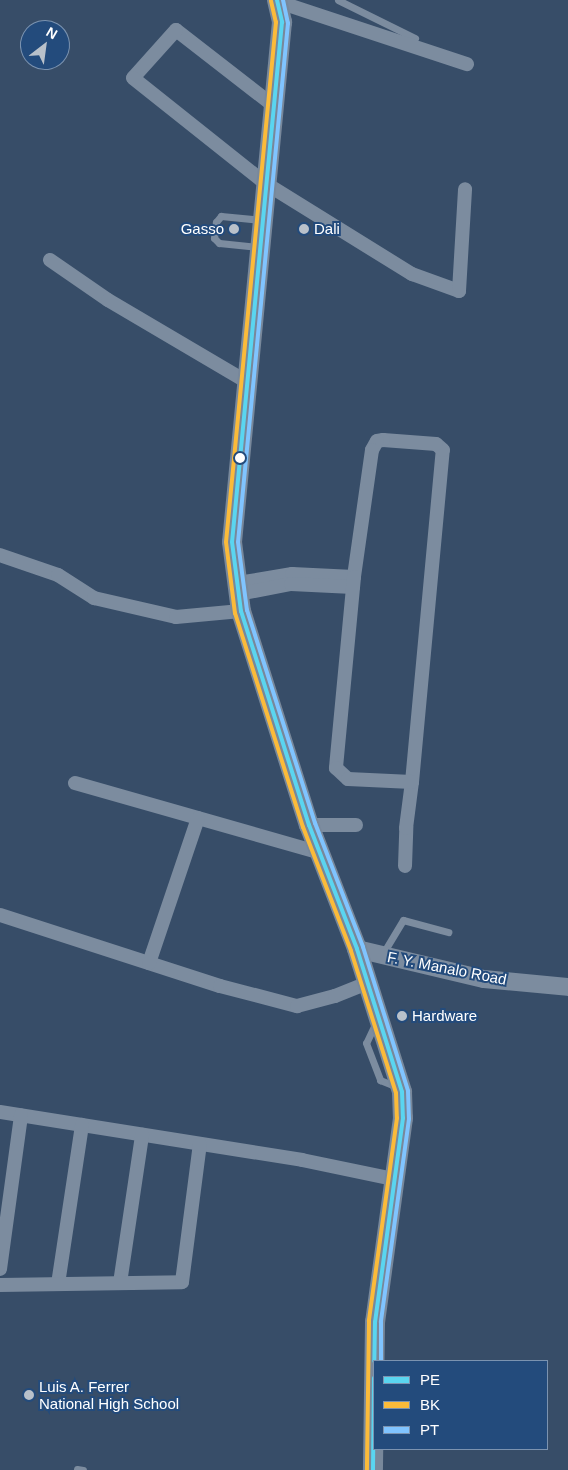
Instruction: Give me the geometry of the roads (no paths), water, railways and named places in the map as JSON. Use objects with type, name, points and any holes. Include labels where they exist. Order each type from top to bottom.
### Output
[{"type":"main road","points":[[278,1],[282,22],[232,542],[239,596],[309,825],[357,949],[401,1089],[403,1118],[375,1322],[374,1360]]},
{"type":"main road","points":[[373,1450],[373,1470]]},
{"type":"street","points":[[278,1],[467,64]]},
{"type":"street","points":[[274,106],[176,30],[133,78],[266,183],[412,274],[459,291],[465,189]]},
{"type":"street","points":[[50,260],[108,300],[247,382]]},
{"type":"street","points":[[405,866],[406,828],[412,782],[443,450],[439,445],[383,440],[374,444],[354,582],[336,768],[348,779],[412,782]]},
{"type":"street","points":[[0,555],[58,576],[94,598],[176,617],[292,579],[354,582]]},
{"type":"street","points":[[74,784],[320,853]]},
{"type":"street","points":[[149,963],[198,818]]},
{"type":"street","points":[[309,825],[356,825]]},
{"type":"street","points":[[0,915],[149,963],[297,1006],[335,996],[368,983]]},
{"type":"street","name":"F. Y. Manalo Road","points":[[357,949],[484,978],[568,986]]},
{"type":"street","points":[[0,1112],[200,1144],[394,1179]]},
{"type":"street","points":[[0,1269],[21,1116]]},
{"type":"street","points":[[58,1284],[82,1125]]},
{"type":"street","points":[[120,1283],[142,1135]]},
{"type":"street","points":[[0,1285],[182,1282],[200,1144]]},
{"type":"lane","points":[[338,0],[414,38]]},
{"type":"lane","points":[[259,247],[219,243],[214,238],[216,222],[221,216],[262,220]]},
{"type":"lane","points":[[382,955],[403,920],[448,932]]},
{"type":"place","name":"Gasso","points":[[234,229]]},
{"type":"place","name":"Dali","points":[[304,229]]},
{"type":"place","name":"Hardware","points":[[402,1016]]},
{"type":"place","name":"Luis A. Ferrer National High School","points":[[29,1395]]}]
